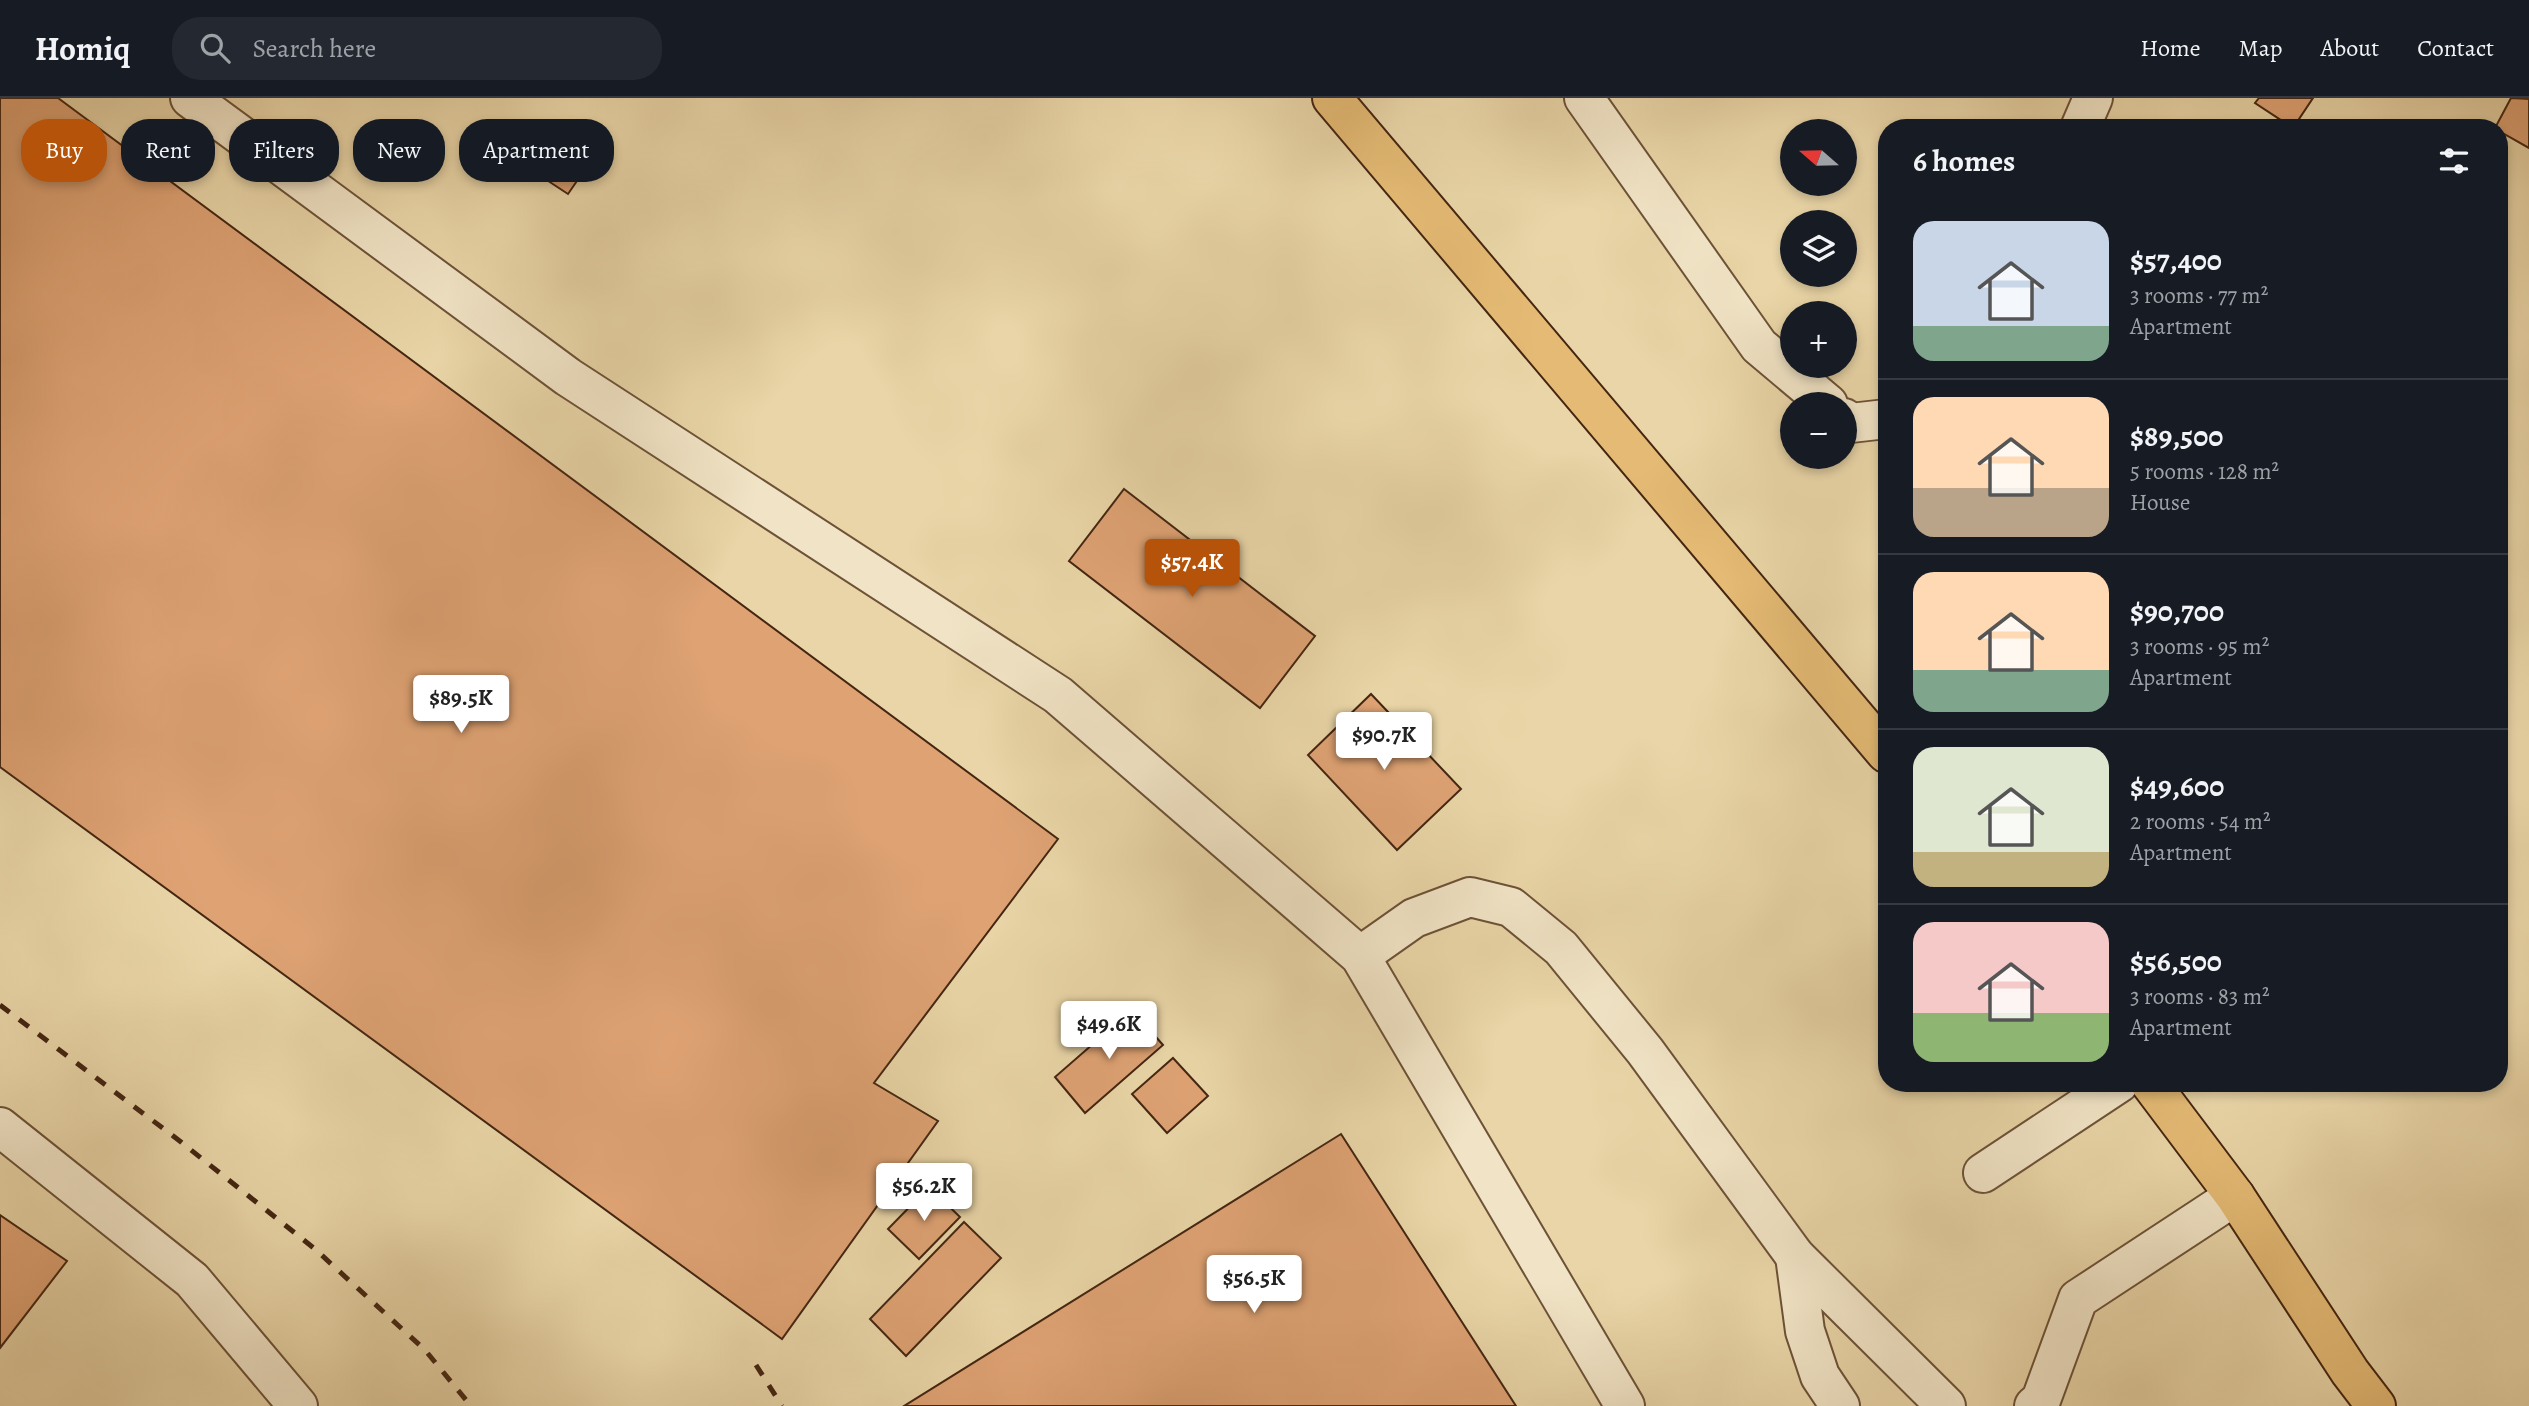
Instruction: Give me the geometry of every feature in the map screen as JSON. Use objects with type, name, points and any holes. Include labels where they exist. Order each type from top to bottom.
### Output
[{"type":"highway","points":[[1332,98],[1878,744]]},
{"type":"highway","points":[[2157,1092],[2235,1196],[2350,1372],[2376,1406]]},
{"type":"street","points":[[190,98],[568,377],[1058,695],[1360,956],[1625,1406]]},
{"type":"street","points":[[1584,98],[1759,346],[1814,392]]},
{"type":"street","points":[[2084,119],[2093,98]]},
{"type":"street","points":[[1857,422],[1878,420]]},
{"type":"street","points":[[1360,956],[1414,918],[1470,897],[1511,906],[1561,948],[1645,1051],[1795,1256],[1946,1406]]},
{"type":"street","points":[[1983,1173],[2105,1092]]},
{"type":"street","points":[[0,1127],[192,1280],[298,1406]]},
{"type":"street","points":[[2034,1406],[2041,1400],[2078,1299],[2235,1196]]},
{"type":"street","points":[[1795,1256],[1805,1331],[1820,1376],[1840,1406]]},
{"type":"building","points":[[0,98],[58,98],[86,119],[21,119],[21,182],[107,182],[107,134],[121,145],[121,182],[171,182],[1058,839],[874,1083],[938,1121],[782,1339],[0,767]]},
{"type":"building","points":[[2259,98],[2313,98],[2299,119],[2279,119],[2255,103]]},
{"type":"building","points":[[2511,98],[2529,99],[2529,148],[2508,136],[2508,119],[2500,119]]},
{"type":"building","points":[[550,182],[576,182],[568,194]]},
{"type":"building","points":[[1124,489],[1315,636],[1260,708],[1069,561]]},
{"type":"building","points":[[1371,694],[1461,789],[1397,850],[1308,755]]},
{"type":"building","points":[[1132,1010],[1163,1045],[1085,1113],[1055,1077]]},
{"type":"building","points":[[1173,1058],[1208,1096],[1167,1133],[1132,1094]]},
{"type":"building","points":[[1341,1134],[1516,1406],[904,1406]]},
{"type":"building","points":[[929,1187],[960,1217],[919,1259],[888,1229]]},
{"type":"building","points":[[0,1215],[67,1261],[0,1348]]},
{"type":"building","points":[[964,1222],[1001,1258],[906,1356],[870,1319]]},
{"type":"railway","points":[[0,1005],[181,1142],[315,1249],[425,1350],[471,1406]]},
{"type":"railway","points":[[756,1365],[782,1406]]}]
